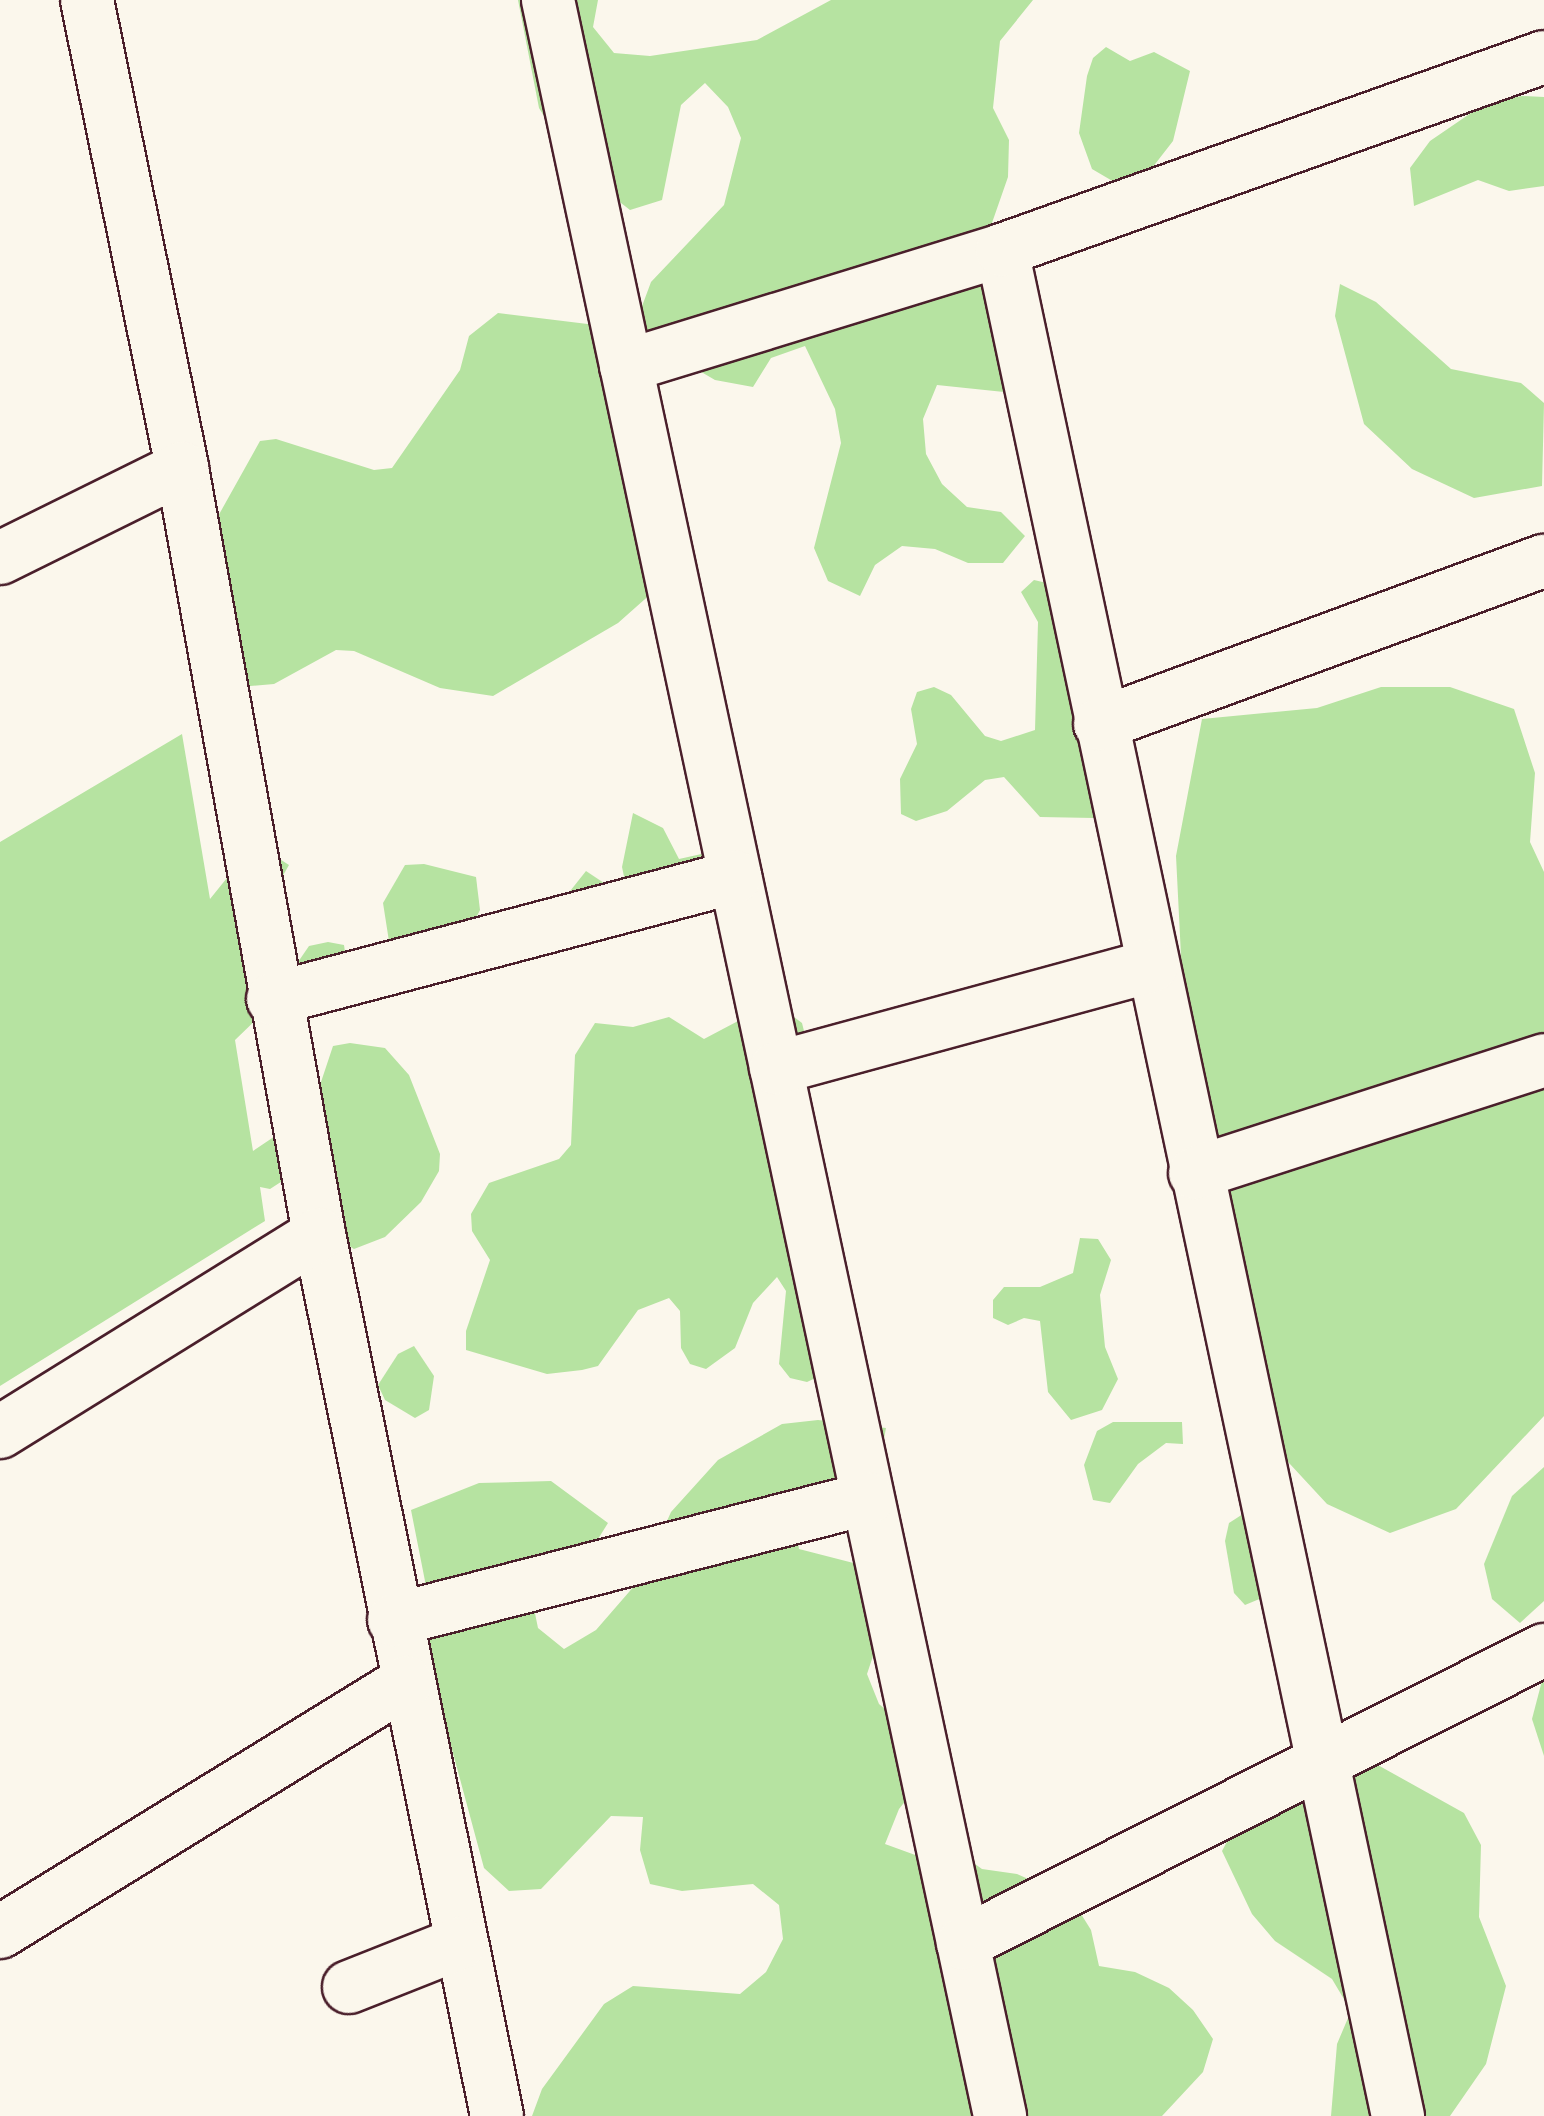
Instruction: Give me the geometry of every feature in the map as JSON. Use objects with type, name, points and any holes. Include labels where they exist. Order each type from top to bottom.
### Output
[{"type":"street","points":[[88,0],[182,468],[273,999],[406,1682],[497,2116]]},
{"type":"street","points":[[548,0],[1000,2116]]},
{"type":"street","points":[[626,366],[1002,250],[1544,57]]},
{"type":"street","points":[[1002,250],[1398,2116]]},
{"type":"street","points":[[0,558],[182,468]]},
{"type":"street","points":[[1100,724],[1544,561]]},
{"type":"street","points":[[273,999],[735,876]]},
{"type":"street","points":[[776,1068],[1151,966]]},
{"type":"street","points":[[1196,1173],[1544,1060]]},
{"type":"street","points":[[0,1432],[319,1234]]},
{"type":"street","points":[[394,1620],[868,1498]]},
{"type":"street","points":[[963,1944],[1544,1650]]},
{"type":"street","points":[[0,1932],[406,1682]]},
{"type":"street","points":[[349,1986],[460,1943]]},
{"type":"green space","points":[[518,0],[598,0],[593,27],[614,53],[650,56],[757,40],[831,0],[1033,0],[1000,41],[993,108],[1009,140],[1008,177],[986,240],[1029,367],[1004,392],[937,385],[923,419],[926,454],[942,484],[967,507],[1001,512],[1025,536],[1003,563],[968,563],[935,549],[902,546],[875,565],[860,596],[828,581],[814,548],[841,443],[835,409],[805,346],[771,358],[753,387],[715,380],[657,346],[638,317],[651,282],[724,205],[741,138],[728,107],[705,83],[681,105],[662,200],[630,210],[575,167],[539,108]]},
{"type":"green space","points":[[1106,47],[1130,61],[1154,52],[1190,71],[1173,141],[1152,168],[1121,186],[1092,169],[1079,133],[1087,76],[1093,58]]},
{"type":"green space","points":[[1544,97],[1544,186],[1509,191],[1478,180],[1414,206],[1410,168],[1430,141],[1487,102]]},
{"type":"green space","points":[[1340,284],[1376,302],[1451,369],[1521,383],[1544,403],[1542,486],[1474,498],[1412,469],[1364,424],[1335,316]]},
{"type":"green space","points":[[498,313],[612,327],[671,576],[618,623],[493,696],[440,688],[354,651],[336,650],[274,684],[239,687],[207,536],[260,441],[276,439],[374,470],[392,468],[460,370],[469,336]]},
{"type":"green space","points":[[1034,580],[1051,584],[1096,784],[1094,818],[1040,817],[1004,777],[985,780],[947,811],[916,821],[901,814],[900,779],[917,744],[911,709],[917,692],[934,687],[951,695],[985,736],[1001,741],[1035,730],[1038,622],[1021,592]]},
{"type":"green space","points":[[1381,687],[1450,687],[1514,709],[1535,773],[1530,842],[1544,872],[1544,1416],[1456,1509],[1390,1533],[1327,1504],[1277,1450],[1237,1319],[1175,1195],[1162,1128],[1183,996],[1176,856],[1202,719],[1317,708]]},
{"type":"green space","points":[[182,734],[210,899],[239,863],[275,856],[289,865],[273,893],[262,1014],[235,1040],[253,1151],[296,1122],[317,1094],[333,1046],[350,1043],[385,1048],[409,1075],[440,1154],[439,1171],[421,1202],[385,1237],[354,1249],[340,1240],[335,1223],[338,1186],[324,1154],[270,1189],[260,1187],[265,1221],[0,1386],[0,842]]},
{"type":"green space","points":[[633,813],[663,828],[679,859],[715,851],[721,869],[626,886],[622,867]]},
{"type":"green space","points":[[424,864],[476,877],[480,910],[471,928],[391,954],[383,903],[405,865]]},
{"type":"green space","points":[[586,871],[607,885],[563,900]]},
{"type":"green space","points":[[328,942],[344,945],[349,979],[289,975],[309,946]]},
{"type":"green space","points":[[774,1002],[802,1023],[813,1067],[799,1124],[822,1375],[807,1382],[790,1378],[779,1364],[786,1291],[777,1277],[753,1303],[735,1348],[706,1369],[690,1364],[681,1348],[680,1311],[669,1298],[638,1310],[598,1366],[547,1374],[466,1350],[466,1331],[490,1260],[472,1231],[471,1214],[489,1183],[559,1159],[571,1145],[575,1055],[595,1023],[633,1027],[669,1017],[704,1039]]},
{"type":"green space","points":[[1080,1238],[1098,1239],[1111,1260],[1100,1295],[1105,1347],[1118,1379],[1102,1410],[1071,1420],[1048,1392],[1040,1321],[1024,1318],[1008,1325],[993,1318],[993,1300],[1004,1287],[1040,1287],[1073,1273]]},
{"type":"green space","points":[[414,1346],[434,1376],[429,1410],[415,1418],[385,1400],[378,1385],[398,1354]]},
{"type":"green space","points":[[818,1420],[886,1428],[880,1460],[816,1490],[794,1514],[799,1549],[869,1567],[878,1641],[867,1674],[879,1704],[931,1748],[922,1780],[899,1809],[885,1844],[918,1856],[955,1850],[982,1869],[1017,1874],[1071,1898],[1091,1930],[1099,1966],[1135,1972],[1169,1988],[1193,2010],[1213,2039],[1203,2072],[1162,2116],[532,2116],[542,2089],[604,2004],[633,1986],[740,1994],[766,1972],[783,1939],[779,1905],[753,1884],[682,1891],[650,1884],[640,1850],[643,1817],[611,1816],[541,1889],[509,1891],[484,1868],[450,1742],[408,1689],[425,1581],[411,1510],[479,1483],[551,1481],[608,1523],[588,1555],[531,1594],[538,1628],[564,1649],[596,1630],[642,1577],[671,1512],[718,1460],[782,1424]]},
{"type":"green space","points":[[1113,1422],[1182,1422],[1183,1444],[1166,1443],[1138,1464],[1110,1503],[1093,1500],[1084,1465],[1097,1431]]},
{"type":"green space","points":[[1544,1467],[1544,1601],[1520,1623],[1492,1599],[1484,1564],[1512,1496]]},
{"type":"green space","points":[[1243,1514],[1274,1593],[1245,1605],[1234,1593],[1225,1541],[1229,1523]]},
{"type":"green space","points":[[1544,1673],[1544,1756],[1532,1719]]},
{"type":"green space","points":[[1358,1754],[1464,1813],[1481,1845],[1479,1917],[1506,1986],[1486,2064],[1450,2116],[1331,2116],[1337,2044],[1351,2011],[1332,1979],[1275,1941],[1252,1914],[1222,1851],[1239,1819]]}]
